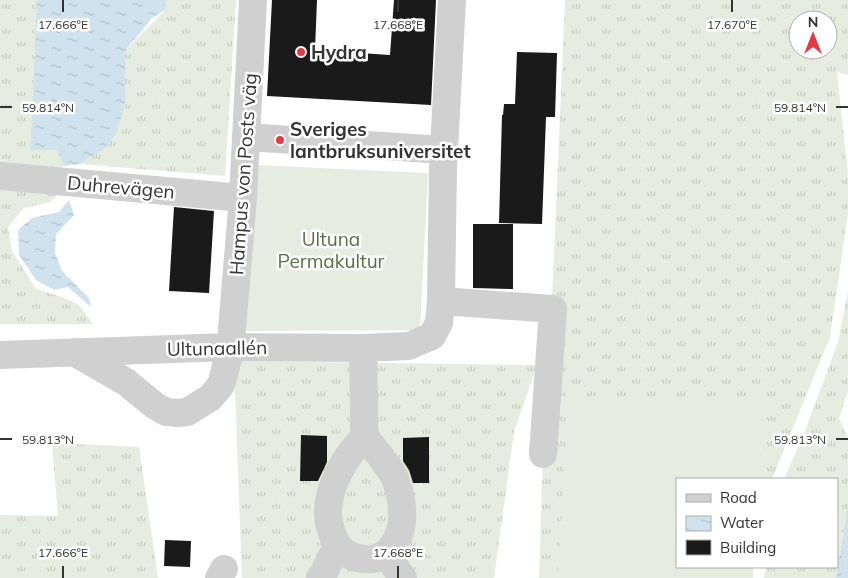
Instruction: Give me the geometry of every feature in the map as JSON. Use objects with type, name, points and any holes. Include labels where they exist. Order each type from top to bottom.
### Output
[{"type":"street","name":"Hampus von Posts väg","points":[[74,352],[126,382],[154,405],[166,412],[187,412],[210,398],[221,385],[231,347],[243,198],[253,0]]},
{"type":"street","points":[[452,0],[443,168],[441,301],[553,309],[543,454]]},
{"type":"street","points":[[246,137],[444,150]]},
{"type":"street","name":"Duhrevägen","points":[[0,176],[243,198]]},
{"type":"street","name":"Ultunaallén","points":[[0,355],[231,347],[363,348],[409,346],[432,336],[439,323],[441,301]]},
{"type":"street","points":[[363,348],[366,437],[393,475],[402,504],[398,538],[386,554],[377,559],[355,558],[345,553],[339,548],[329,526],[328,512],[333,484],[346,459],[366,437]]},
{"type":"street","points":[[320,578],[330,559],[339,548]]},
{"type":"street","points":[[386,554],[403,578]]},
{"type":"green space","points":[[0,0],[37,0],[30,150],[57,150],[64,166],[55,170],[0,165]]},
{"type":"green space","points":[[165,0],[236,0],[225,176],[80,164],[104,149],[125,104],[125,51],[165,10]]},
{"type":"green space","points":[[565,0],[848,0],[848,75],[837,72],[848,175],[848,213],[830,337],[772,478],[676,478],[676,568],[753,568],[753,578],[539,578],[543,454],[553,279]]},
{"type":"green space","name":"Ultuna Permakultur","points":[[255,165],[428,173],[420,330],[242,331]]},
{"type":"green space","points":[[0,185],[62,191],[50,202],[24,208],[8,227],[12,251],[36,289],[78,304],[93,324],[0,324]]},
{"type":"green space","points":[[848,291],[848,391],[839,418],[848,438],[848,504],[838,566],[838,478],[784,478],[804,434],[838,342]]},
{"type":"green space","points":[[234,361],[537,365],[514,432],[494,578],[242,578]]},
{"type":"green space","points":[[568,400],[763,400],[759,478],[676,478],[676,568],[753,568],[753,578],[558,578]]},
{"type":"green space","points":[[52,443],[139,447],[158,578],[0,578],[0,515],[58,516]]},
{"type":"green space","points":[[766,568],[838,568],[836,578],[764,578]]},
{"type":"water","points":[[37,0],[166,0],[165,10],[152,18],[125,51],[125,104],[116,134],[104,149],[80,164],[64,166],[57,150],[30,150]]},
{"type":"water","points":[[69,200],[74,215],[56,234],[55,253],[62,271],[89,298],[91,307],[68,287],[54,290],[36,280],[19,255],[18,230],[32,218],[59,212]]},
{"type":"water","points":[[848,504],[848,578],[836,578]]},
{"type":"building","name":"Hydra","points":[[272,0],[317,0],[315,50],[390,55],[394,0],[436,0],[431,105],[267,96]]},
{"type":"building","points":[[517,52],[557,53],[555,117],[546,117],[542,224],[499,223],[502,115],[504,104],[515,104]]},
{"type":"building","points":[[174,207],[214,211],[209,293],[169,291]]},
{"type":"building","points":[[473,224],[513,224],[513,289],[473,288]]},
{"type":"building","points":[[301,435],[327,436],[327,462],[318,481],[300,481]]},
{"type":"building","points":[[429,437],[429,483],[413,483],[409,470],[403,461],[403,438]]},
{"type":"building","points":[[165,540],[191,541],[190,567],[164,566]]},
{"type":"place","name":"Hydra","points":[[301,52]]},
{"type":"place","name":"Sveriges lantbruksuniversitet","points":[[280,140]]}]
